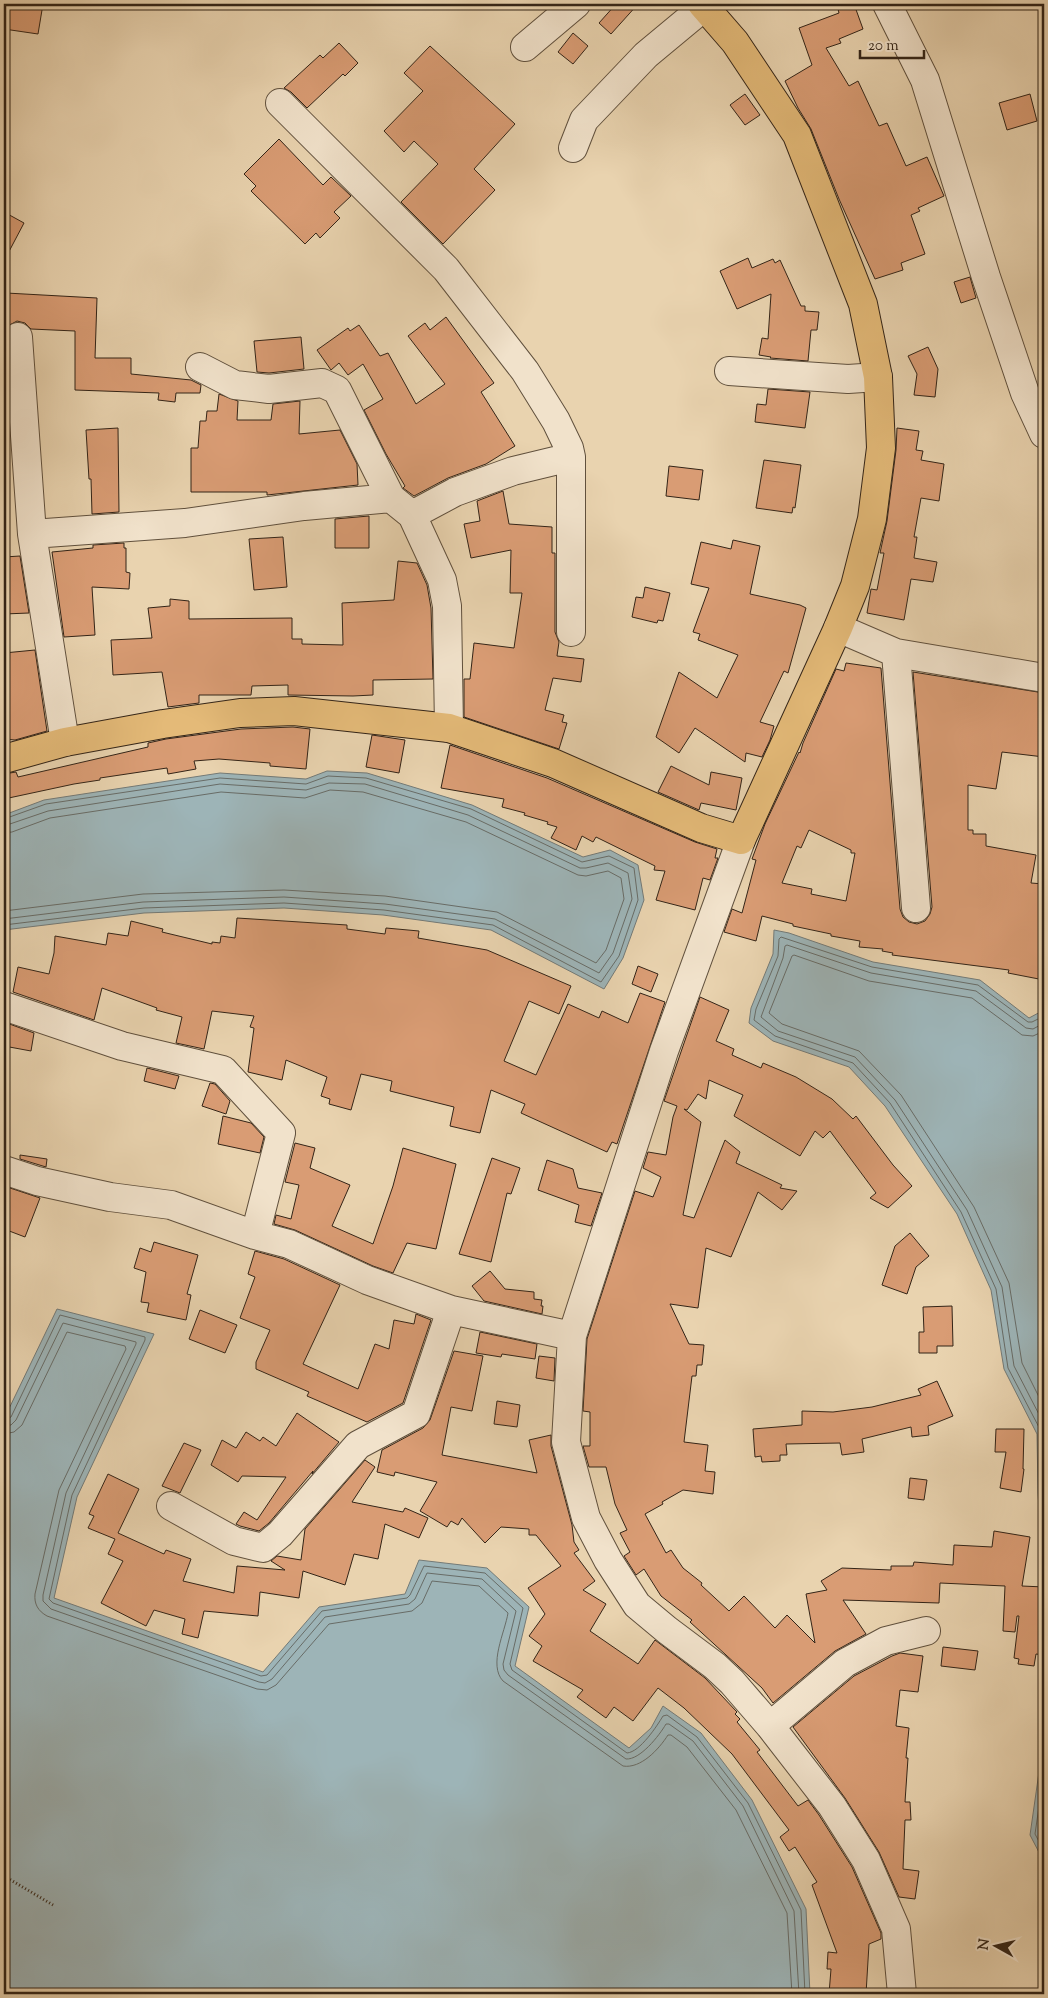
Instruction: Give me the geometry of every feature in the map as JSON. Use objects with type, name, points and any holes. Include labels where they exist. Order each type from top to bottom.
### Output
[{"type":"main road","points":[[4,759],[65,742],[163,724],[240,713],[294,711],[449,728],[553,763],[701,828],[741,840],[838,628],[855,586],[872,519],[881,448],[878,377],[863,304],[797,135],[736,42],[703,5]]},
{"type":"street","points":[[525,48],[576,4]]},
{"type":"street","points":[[573,148],[584,120],[646,55],[703,5]]},
{"type":"street","points":[[896,6],[925,80],[989,286],[1026,394],[1044,434]]},
{"type":"street","points":[[280,103],[446,270],[525,371],[556,421],[569,448],[570,457],[571,632]]},
{"type":"street","points":[[18,337],[32,534],[65,742]]},
{"type":"street","points":[[200,367],[235,385],[269,389],[322,383],[337,390],[392,498],[412,515],[442,580],[447,606],[449,728]]},
{"type":"street","points":[[729,371],[848,379],[878,377]]},
{"type":"street","points":[[412,515],[455,492],[513,471],[570,457]]},
{"type":"street","points":[[32,534],[185,523],[304,506],[392,498]]},
{"type":"street","points":[[838,628],[896,653],[1044,678]]},
{"type":"street","points":[[896,653],[916,908]]},
{"type":"street","points":[[741,840],[664,1051],[572,1336],[566,1442],[586,1518],[608,1560],[637,1605],[715,1666],[770,1726],[832,1806],[866,1860],[896,1928],[902,1994]]},
{"type":"street","points":[[4,1006],[122,1046],[223,1070],[281,1133],[255,1235]]},
{"type":"street","points":[[4,1170],[38,1181],[110,1196],[172,1205],[255,1235],[289,1244],[367,1280],[451,1310],[572,1336]]},
{"type":"street","points":[[171,1506],[234,1541],[263,1548],[280,1534],[358,1445],[416,1414],[451,1310]]},
{"type":"street","points":[[770,1726],[845,1663],[886,1641],[926,1631]]},
{"type":"path","points":[[4,1876],[53,1905]]},
{"type":"water","points":[[327,771],[367,773],[472,805],[583,857],[610,850],[638,865],[644,900],[623,958],[604,989],[491,930],[383,915],[284,908],[144,913],[4,930],[4,815],[44,800],[220,773],[306,779]]},
{"type":"water","points":[[774,930],[789,933],[873,962],[980,980],[1029,1018],[1044,1010],[1044,1567],[1038,1493],[1037,1434],[1004,1369],[991,1290],[957,1214],[885,1106],[849,1067],[773,1041],[749,1023],[751,1008],[773,954]]},
{"type":"water","points":[[57,1309],[154,1334],[77,1497],[54,1598],[263,1672],[319,1607],[405,1594],[419,1560],[487,1568],[529,1607],[515,1666],[629,1748],[651,1728],[663,1706],[701,1733],[752,1800],[806,1909],[810,1994],[4,1994],[4,1419]]},
{"type":"water","points":[[1044,1737],[1044,1862],[1030,1835]]},
{"type":"building","points":[[8,4],[43,4],[38,34],[4,29],[4,11]]},
{"type":"building","points":[[616,4],[638,4],[611,34],[599,23]]},
{"type":"building","points":[[854,4],[863,29],[839,39],[841,43],[826,48],[849,86],[858,81],[879,126],[887,123],[906,166],[927,157],[944,196],[918,208],[920,211],[911,215],[925,254],[901,263],[903,270],[875,279],[839,199],[811,129],[785,81],[812,65],[799,28],[839,13],[838,9]]},
{"type":"building","points":[[573,33],[588,46],[573,64],[558,52]]},
{"type":"building","points":[[339,43],[358,63],[345,76],[343,74],[307,108],[291,92],[284,88],[320,55],[323,58]]},
{"type":"building","points":[[430,46],[515,124],[474,169],[495,190],[443,244],[401,202],[438,164],[414,141],[404,152],[384,131],[423,91],[404,73]]},
{"type":"building","points":[[745,94],[760,115],[745,125],[730,105]]},
{"type":"building","points":[[1030,94],[1037,121],[1007,130],[999,103]]},
{"type":"building","points":[[279,139],[323,185],[331,177],[351,196],[334,212],[340,218],[320,238],[316,233],[305,244],[251,191],[256,186],[244,174]]},
{"type":"building","points":[[4,212],[24,223],[4,261]]},
{"type":"building","points":[[748,258],[752,268],[773,259],[775,263],[780,260],[801,306],[805,306],[805,311],[819,312],[817,330],[811,330],[808,361],[770,358],[759,355],[762,338],[768,339],[771,294],[737,309],[720,271]]},
{"type":"building","points":[[970,277],[976,298],[961,303],[954,282]]},
{"type":"building","points":[[6,293],[97,298],[95,358],[131,358],[131,374],[191,380],[201,385],[200,393],[176,393],[175,402],[158,400],[159,393],[75,390],[75,331],[31,329],[25,323],[17,321],[4,328]]},
{"type":"building","points":[[446,317],[494,383],[481,392],[515,446],[486,464],[448,478],[414,496],[403,488],[405,486],[386,454],[364,410],[383,399],[363,364],[348,375],[339,363],[331,370],[317,350],[348,328],[350,331],[359,325],[380,356],[388,353],[416,404],[445,384],[408,336],[425,323],[430,330]]},
{"type":"building","points":[[301,337],[304,369],[269,373],[257,372],[254,341]]},
{"type":"building","points":[[928,347],[938,369],[935,397],[914,395],[917,374],[908,356]]},
{"type":"building","points":[[768,389],[810,392],[805,428],[755,422],[757,404],[766,405]]},
{"type":"building","points":[[219,394],[238,401],[237,420],[271,420],[273,404],[300,401],[299,434],[340,430],[357,464],[358,485],[267,495],[267,492],[191,492],[191,448],[198,448],[200,421],[206,421],[207,411],[217,411]]},
{"type":"building","points":[[118,428],[119,512],[92,514],[86,430]]},
{"type":"building","points":[[897,428],[919,431],[916,450],[923,451],[921,460],[944,464],[939,501],[921,498],[914,537],[917,537],[914,558],[937,562],[933,582],[911,579],[904,620],[867,613],[871,589],[877,590],[884,553],[880,553],[887,521]]},
{"type":"building","points":[[764,460],[801,465],[795,508],[793,507],[792,513],[756,508]]},
{"type":"building","points":[[669,466],[703,470],[699,500],[666,496]]},
{"type":"building","points":[[503,491],[509,524],[552,527],[552,553],[555,553],[555,632],[559,642],[557,656],[584,659],[581,682],[553,678],[545,710],[564,715],[562,722],[567,723],[559,749],[464,717],[464,679],[470,679],[474,643],[514,648],[522,593],[510,593],[511,550],[471,558],[464,524],[480,521],[477,501]]},
{"type":"building","points":[[369,516],[369,548],[335,548],[335,519]]},
{"type":"building","points":[[283,537],[287,587],[254,590],[249,539]]},
{"type":"building","points":[[733,540],[760,546],[750,594],[806,608],[788,673],[784,671],[760,722],[774,726],[770,740],[762,757],[746,753],[745,762],[695,728],[679,753],[656,737],[679,672],[717,698],[738,655],[698,640],[700,634],[693,632],[709,588],[691,584],[701,542],[731,549]]},
{"type":"building","points":[[124,543],[124,548],[126,548],[126,572],[130,573],[129,589],[92,587],[95,635],[64,637],[52,552],[93,548],[93,545]]},
{"type":"building","points":[[20,556],[29,613],[4,614],[4,557]]},
{"type":"building","points":[[398,561],[417,563],[427,585],[431,608],[433,679],[373,680],[373,695],[353,696],[288,695],[288,685],[252,686],[251,695],[199,695],[199,703],[168,707],[162,672],[113,675],[111,640],[152,638],[148,608],[170,606],[170,599],[189,601],[189,619],[292,618],[292,639],[302,639],[302,644],[343,645],[342,603],[394,600]]},
{"type":"building","points":[[645,587],[670,593],[663,621],[658,620],[657,623],[632,617],[636,597],[643,598]]},
{"type":"building","points":[[35,650],[47,731],[15,740],[4,739],[4,653]]},
{"type":"building","points":[[846,663],[881,668],[900,909],[903,917],[909,922],[917,924],[925,921],[932,907],[913,672],[1044,693],[1044,757],[1002,752],[996,789],[968,785],[968,830],[973,830],[973,834],[986,834],[986,846],[1036,855],[1031,883],[1044,884],[1044,980],[1008,973],[1009,970],[892,955],[893,953],[882,951],[883,949],[859,947],[860,941],[831,936],[831,934],[793,926],[793,924],[762,916],[756,941],[724,932],[732,909],[742,913],[756,860],[752,859],[765,824],[800,753],[836,669],[844,671]],"holes":[[[809,830],[851,850],[851,853],[855,853],[846,901],[811,894],[812,889],[782,883],[797,846],[801,848]]]},
{"type":"building","points":[[293,727],[310,729],[306,769],[270,766],[270,763],[219,759],[194,761],[196,769],[168,774],[167,768],[100,778],[100,780],[4,799],[4,774],[16,772],[18,777],[148,747],[148,743],[166,739],[241,729]]},
{"type":"building","points":[[372,735],[405,740],[399,773],[366,767]]},
{"type":"building","points":[[450,745],[547,778],[695,842],[717,849],[715,858],[718,858],[710,880],[703,878],[695,910],[656,900],[665,871],[654,870],[655,866],[596,837],[593,842],[582,836],[576,850],[551,838],[557,827],[547,824],[548,822],[524,815],[525,813],[502,807],[504,799],[441,788]]},
{"type":"building","points":[[671,766],[709,785],[711,772],[742,778],[736,810],[701,803],[699,810],[658,792]]},
{"type":"building","points":[[237,918],[347,925],[347,929],[385,934],[386,928],[419,931],[418,938],[487,950],[571,986],[559,1014],[529,1001],[504,1061],[536,1075],[568,1004],[599,1018],[602,1011],[628,1023],[640,993],[665,1002],[617,1144],[612,1142],[607,1152],[521,1113],[525,1104],[491,1090],[480,1133],[450,1126],[454,1107],[390,1091],[392,1081],[361,1074],[351,1110],[329,1104],[330,1099],[321,1096],[327,1077],[286,1060],[282,1080],[248,1072],[254,1028],[250,1027],[254,1016],[212,1011],[204,1049],[176,1043],[182,1017],[156,1010],[157,1008],[102,988],[94,1020],[13,992],[18,967],[49,974],[54,953],[55,936],[106,945],[108,933],[128,936],[131,921],[163,929],[162,932],[212,944],[212,942],[220,943],[221,936],[235,938]]},
{"type":"building","points":[[638,966],[658,974],[651,992],[632,984]]},
{"type":"building","points":[[700,997],[729,1010],[716,1041],[734,1049],[732,1055],[761,1068],[763,1063],[796,1077],[832,1099],[853,1119],[856,1116],[893,1165],[912,1186],[888,1208],[870,1198],[876,1193],[830,1131],[823,1138],[815,1131],[800,1156],[734,1116],[743,1095],[709,1080],[706,1099],[698,1094],[687,1110],[684,1109],[701,1122],[683,1215],[694,1218],[725,1140],[740,1152],[736,1163],[782,1185],[780,1188],[797,1191],[782,1210],[758,1192],[731,1257],[706,1248],[698,1308],[670,1304],[689,1344],[704,1345],[702,1365],[697,1365],[696,1376],[692,1376],[684,1442],[708,1445],[705,1471],[715,1472],[713,1494],[683,1490],[645,1514],[666,1553],[671,1550],[683,1568],[702,1583],[701,1585],[729,1611],[744,1596],[775,1628],[787,1615],[815,1643],[806,1594],[827,1590],[821,1581],[842,1568],[891,1570],[891,1566],[913,1566],[914,1562],[953,1565],[954,1545],[992,1547],[994,1531],[1030,1537],[1022,1586],[1044,1587],[1044,1655],[1036,1654],[1034,1666],[1018,1664],[1019,1659],[1014,1658],[1019,1616],[1017,1616],[1015,1632],[1003,1631],[1005,1586],[940,1583],[939,1603],[843,1600],[866,1634],[835,1651],[773,1703],[762,1688],[690,1622],[692,1620],[661,1596],[644,1569],[636,1575],[624,1556],[630,1552],[620,1533],[627,1530],[615,1504],[606,1467],[589,1467],[583,1446],[590,1446],[590,1412],[583,1411],[587,1339],[635,1191],[653,1197],[661,1177],[643,1168],[648,1152],[666,1155],[677,1106],[664,1101]]},
{"type":"building","points":[[4,1022],[34,1033],[31,1051],[4,1046]]},
{"type":"building","points":[[147,1068],[179,1076],[175,1089],[144,1081]]},
{"type":"building","points":[[210,1083],[215,1084],[230,1101],[226,1114],[202,1106]]},
{"type":"building","points":[[223,1116],[251,1123],[264,1137],[260,1153],[218,1144]]},
{"type":"building","points":[[295,1143],[315,1148],[310,1168],[350,1185],[332,1226],[373,1244],[393,1186],[403,1148],[456,1164],[436,1249],[407,1243],[393,1273],[373,1266],[295,1230],[274,1224],[276,1215],[291,1219],[299,1185],[285,1182]]},
{"type":"building","points":[[20,1155],[47,1159],[46,1167],[20,1159]]},
{"type":"building","points":[[492,1158],[520,1168],[511,1194],[507,1193],[491,1262],[459,1254]]},
{"type":"building","points":[[547,1160],[573,1169],[578,1188],[602,1193],[591,1226],[575,1222],[579,1205],[538,1190]]},
{"type":"building","points":[[4,1186],[40,1198],[25,1237],[4,1229]]},
{"type":"building","points":[[910,1233],[929,1256],[916,1267],[907,1294],[882,1285],[895,1246]]},
{"type":"building","points":[[154,1242],[198,1255],[187,1294],[191,1295],[186,1320],[147,1312],[149,1303],[141,1302],[146,1272],[134,1268],[140,1248],[151,1252]]},
{"type":"building","points":[[255,1251],[284,1259],[340,1285],[303,1364],[358,1389],[375,1344],[389,1349],[394,1320],[414,1324],[416,1314],[431,1320],[403,1403],[367,1422],[307,1396],[309,1392],[256,1369],[256,1362],[270,1330],[240,1318],[255,1277],[248,1274]]},
{"type":"building","points":[[490,1271],[505,1289],[534,1292],[534,1299],[542,1300],[542,1314],[484,1301],[472,1286]]},
{"type":"building","points":[[952,1306],[953,1346],[937,1346],[937,1353],[919,1353],[919,1332],[924,1332],[923,1307]]},
{"type":"building","points":[[200,1310],[237,1325],[225,1353],[189,1339]]},
{"type":"building","points":[[480,1332],[537,1344],[535,1359],[502,1354],[501,1357],[476,1353]]},
{"type":"building","points":[[454,1351],[483,1356],[472,1411],[451,1407],[442,1455],[537,1473],[529,1440],[551,1435],[551,1446],[572,1525],[574,1542],[579,1550],[574,1553],[595,1581],[583,1590],[606,1604],[590,1631],[638,1664],[655,1640],[705,1678],[737,1712],[735,1714],[740,1719],[737,1722],[760,1750],[757,1752],[798,1806],[808,1800],[852,1867],[881,1933],[881,1939],[869,1944],[866,1994],[829,1994],[831,1969],[827,1969],[828,1952],[837,1953],[812,1885],[817,1882],[795,1847],[789,1851],[780,1837],[789,1830],[732,1754],[684,1708],[658,1688],[633,1721],[614,1707],[606,1718],[577,1697],[583,1690],[533,1661],[542,1646],[529,1636],[545,1614],[528,1588],[561,1566],[536,1535],[529,1535],[529,1529],[501,1527],[485,1543],[462,1518],[458,1525],[451,1521],[447,1527],[420,1511],[437,1482],[395,1472],[394,1476],[377,1472],[382,1450],[423,1428],[430,1420]]},
{"type":"building","points":[[539,1356],[555,1358],[554,1381],[536,1378]]},
{"type":"building","points":[[937,1381],[953,1416],[928,1426],[929,1435],[912,1437],[911,1427],[862,1439],[864,1452],[842,1455],[840,1443],[786,1444],[787,1455],[780,1455],[780,1461],[762,1462],[761,1456],[755,1457],[753,1429],[802,1425],[802,1411],[833,1412],[872,1407],[921,1395],[918,1389]]},
{"type":"building","points":[[497,1401],[520,1405],[517,1427],[494,1424]]},
{"type":"building","points":[[297,1413],[339,1442],[269,1523],[259,1531],[236,1524],[244,1512],[257,1520],[286,1477],[242,1476],[238,1482],[211,1465],[222,1440],[236,1448],[246,1432],[260,1441],[263,1437],[276,1446]]},
{"type":"building","points":[[996,1429],[1024,1429],[1024,1469],[1021,1492],[1000,1488],[1006,1452],[995,1452]]},
{"type":"building","points":[[184,1443],[201,1450],[180,1493],[162,1486]]},
{"type":"building","points":[[365,1460],[375,1467],[352,1502],[403,1512],[405,1508],[428,1518],[419,1538],[385,1524],[378,1559],[354,1554],[345,1585],[303,1571],[299,1598],[260,1592],[258,1616],[204,1611],[198,1638],[182,1634],[185,1619],[154,1610],[146,1626],[101,1603],[123,1561],[108,1554],[115,1539],[88,1528],[94,1516],[89,1514],[108,1474],[139,1489],[118,1533],[164,1554],[166,1550],[191,1559],[183,1581],[234,1593],[237,1566],[285,1570],[271,1561],[277,1556],[301,1560],[305,1529]]},
{"type":"building","points":[[910,1478],[927,1480],[924,1500],[908,1498]]},
{"type":"building","points":[[943,1647],[978,1651],[975,1670],[941,1666]]},
{"type":"building","points":[[900,1653],[923,1656],[918,1692],[900,1690],[896,1726],[909,1728],[905,1802],[910,1802],[911,1820],[905,1820],[903,1869],[919,1871],[915,1899],[899,1897],[879,1852],[845,1798],[793,1727],[854,1676]]}]
